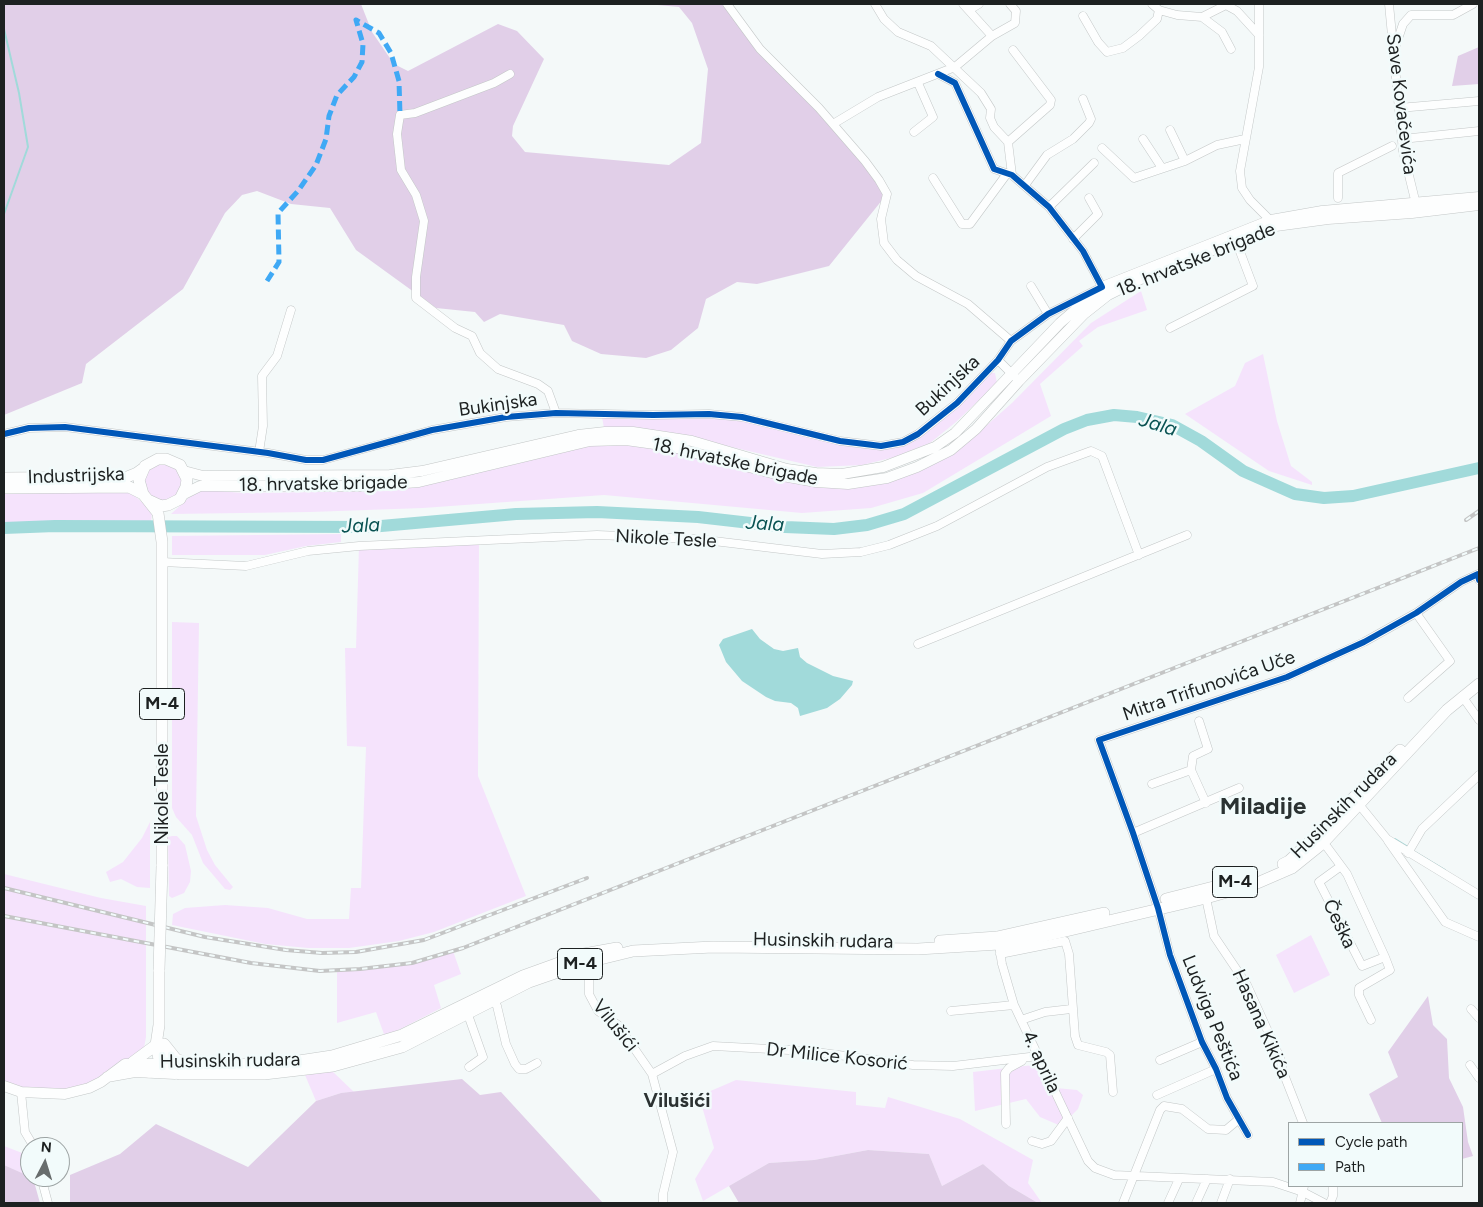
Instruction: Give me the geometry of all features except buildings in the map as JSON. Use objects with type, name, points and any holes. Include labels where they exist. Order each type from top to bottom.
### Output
[{"type":"main road","name":"18. hrvatske brigade","points":[[184,494],[200,486],[366,486],[419,482],[590,441],[626,440],[668,446],[782,476],[816,482],[848,484],[887,478],[917,467],[951,450],[976,430],[1015,377],[1060,323],[1102,287],[1274,223],[1322,211],[1479,197]]},
{"type":"main road","name":"18. hrvatske brigade","points":[[184,471],[203,476],[390,475],[422,472],[578,435],[605,432],[659,435],[692,442],[786,469],[842,474],[883,466],[935,447],[956,433],[1084,314],[1108,295],[1165,268],[1236,241],[1274,223],[1412,213],[1479,205]]},
{"type":"main road","points":[[163,516],[145,497],[139,480],[145,466],[158,459],[166,458],[180,465],[184,471],[186,487],[184,494]]},
{"type":"main road","name":"Industrijska","points":[[4,478],[127,477],[137,473],[145,466]]},
{"type":"main road","name":"Industrijska","points":[[4,488],[128,487],[145,497]]},
{"type":"main road","name":"M-4","points":[[174,503],[184,494]]},
{"type":"main road","points":[[145,497],[161,506],[174,503]]},
{"type":"main road","name":"Nikole Tesle","points":[[160,1045],[162,542],[163,516],[174,503]]},
{"type":"main road","name":"Husinskih rudara","points":[[1157,905],[1206,898],[1255,884],[1292,868],[1323,843],[1357,802],[1459,690],[1479,675]]},
{"type":"main road","name":"Husinskih rudara","points":[[106,1077],[136,1072],[264,1074],[333,1066],[402,1047],[467,1012],[530,982],[584,963],[633,951],[713,947],[918,949],[999,945],[1157,905],[1255,877],[1289,861],[1357,802],[1462,696],[1479,684]]},
{"type":"main road","name":"Husinskih rudara","points":[[4,1086],[21,1092],[70,1093],[89,1088],[118,1067],[133,1062],[162,1064],[279,1064],[332,1056],[371,1046],[402,1035],[523,976],[584,954],[632,945],[711,939],[999,945]]},
{"type":"main road","points":[[160,1045],[176,1059],[188,1064]]},
{"type":"main road","points":[[133,1062],[160,1045]]},
{"type":"main road","points":[[150,1072],[162,1064],[160,1045]]},
{"type":"main road","name":"M-4","points":[[162,1064],[166,1068],[180,1074]]},
{"type":"street","points":[[727,4],[760,49],[833,124],[865,161],[885,190],[887,194],[881,219],[884,243],[892,254],[916,276],[968,304],[1011,341]]},
{"type":"street","points":[[875,4],[884,19],[898,32],[931,46],[955,67],[988,102],[991,109],[990,118],[994,127],[1008,142],[1009,175],[970,224],[962,224],[933,178]]},
{"type":"street","points":[[963,4],[992,36]]},
{"type":"street","points":[[969,10],[979,4]]},
{"type":"street","points":[[833,124],[878,97],[955,67],[992,36],[1015,23],[1016,11],[1010,4]]},
{"type":"street","points":[[1152,4],[1159,10],[1177,15],[1202,17],[1222,32],[1231,49]]},
{"type":"street","points":[[1202,17],[1226,4],[1237,11],[1258,35]]},
{"type":"street","points":[[1259,4],[1259,67],[1240,171],[1242,188],[1250,200],[1274,223]]},
{"type":"street","name":"Save Kovačevića","points":[[1389,4],[1402,139],[1416,204]]},
{"type":"street","points":[[1394,52],[1403,24],[1410,15],[1452,15],[1473,4]]},
{"type":"street","points":[[1083,16],[1098,42],[1107,52],[1123,48],[1140,36],[1158,19],[1159,10]]},
{"type":"street","points":[[1008,142],[1050,106],[1050,100],[1013,50]]},
{"type":"street","name":"Bukinjska","points":[[510,74],[494,83],[415,113],[400,115],[397,134],[401,170],[416,196],[424,221],[416,277],[416,298],[455,328],[472,336],[480,353],[498,369],[538,384],[548,391],[556,413]]},
{"type":"street","points":[[938,74],[954,83],[994,169],[1009,175],[1025,185],[1049,207],[1083,251],[1102,287]]},
{"type":"street","points":[[914,132],[933,118],[918,83]]},
{"type":"street","points":[[1025,185],[1047,155],[1072,139],[1089,124],[1091,119],[1083,98]]},
{"type":"street","points":[[1399,108],[1479,101]]},
{"type":"street","points":[[1170,130],[1185,161]]},
{"type":"street","points":[[1402,139],[1479,131]]},
{"type":"street","points":[[1143,139],[1162,168]]},
{"type":"street","points":[[1102,148],[1134,178],[1185,161],[1217,145],[1245,139]]},
{"type":"street","points":[[1338,198],[1338,173],[1392,146]]},
{"type":"street","points":[[1049,207],[1094,163]]},
{"type":"street","points":[[1073,239],[1098,214],[1089,198]]},
{"type":"street","name":"18. hrvatske brigade","points":[[1170,328],[1253,286],[1236,241]]},
{"type":"street","points":[[1031,286],[1048,314]]},
{"type":"street","name":"Bukinjska","points":[[4,434],[29,428],[65,428],[259,452],[293,459],[323,460],[432,430],[506,417],[556,413],[726,414],[840,441],[891,445],[918,434],[956,403],[998,360],[1011,341],[1048,314],[1102,287]]},
{"type":"street","points":[[259,452],[263,426],[262,376],[277,356],[291,310]]},
{"type":"street","points":[[998,360],[1015,377]]},
{"type":"street","name":"Nikole Tesle","points":[[162,562],[246,566],[308,552],[359,546],[597,535],[697,539],[822,554],[861,552],[889,545],[937,526],[1047,467],[1092,451],[1102,456],[1139,555]]},
{"type":"street","points":[[918,644],[1187,535]]},
{"type":"street","name":"Mitra Trifunovića Uče","points":[[1157,905],[1099,740],[1287,677],[1349,650],[1416,613],[1460,582],[1479,576]]},
{"type":"street","points":[[1408,698],[1450,661],[1416,613]]},
{"type":"street","points":[[1462,696],[1479,720]]},
{"type":"street","name":"Mitra Trifunovića Uče","points":[[1192,770],[1193,756],[1208,749],[1199,722]]},
{"type":"street","points":[[1152,784],[1192,770],[1206,803]]},
{"type":"street","points":[[1408,853],[1422,829],[1479,775]]},
{"type":"street","points":[[1133,833],[1239,788]]},
{"type":"street","points":[[1357,802],[1386,839],[1445,922],[1479,937]]},
{"type":"street","points":[[1386,839],[1479,895]]},
{"type":"street","name":"Češka","points":[[1323,843],[1341,866],[1347,874],[1385,957],[1362,966],[1358,963],[1319,882],[1341,866]]},
{"type":"street","name":"Hasana Kikića","points":[[1206,898],[1214,936],[1247,985],[1280,1058],[1283,1072],[1303,1122]]},
{"type":"street","name":"Ludviga Peštića","points":[[1157,905],[1170,955],[1202,1042],[1216,1069],[1227,1098],[1248,1135]]},
{"type":"street","name":"Husinskih rudara","points":[[999,945],[1066,941],[1069,954],[1071,1009],[1075,1036],[1078,1045],[1106,1052],[1110,1055],[1113,1092]]},
{"type":"street","name":"4. aprila","points":[[999,945],[1014,1005],[1088,1161],[1095,1168],[1114,1175],[1179,1179],[1230,1179],[1273,1182],[1288,1185]]},
{"type":"street","points":[[1371,1020],[1358,995],[1359,988],[1390,970],[1385,957]]},
{"type":"street","name":"Vilušići","points":[[584,963],[589,979],[589,994],[598,1012],[618,1025],[652,1074],[673,1152],[665,1178],[663,1203]]},
{"type":"street","points":[[493,1000],[506,1044],[515,1064],[519,1069],[526,1069],[537,1063]]},
{"type":"street","points":[[950,1012],[1014,1005]]},
{"type":"street","points":[[1022,1020],[1045,1012],[1071,1009]]},
{"type":"street","points":[[1471,1009],[1479,1018]]},
{"type":"street","points":[[467,1012],[482,1057],[469,1067]]},
{"type":"street","name":"Ludviga Peštića","points":[[1160,1060],[1202,1042]]},
{"type":"street","name":"Dr Milice Kosorić","points":[[652,1074],[684,1056],[713,1046],[808,1051],[913,1065],[953,1066],[1038,1056]]},
{"type":"street","name":"Dr Milice Kosorić","points":[[1006,1124],[1005,1073],[1009,1068],[1028,1058]]},
{"type":"street","points":[[1470,1065],[1479,1078]]},
{"type":"street","points":[[1157,1095],[1216,1069]]},
{"type":"street","points":[[21,1092],[25,1132],[28,1137]]},
{"type":"street","points":[[1123,1203],[1160,1110],[1164,1106],[1182,1109],[1208,1129],[1226,1130],[1239,1119]]},
{"type":"street","points":[[1032,1141],[1042,1144],[1052,1141],[1068,1118]]},
{"type":"street","points":[[1196,1203],[1206,1178]]},
{"type":"street","points":[[1168,1203],[1179,1179]]},
{"type":"street","points":[[1221,1203],[1230,1179]]},
{"type":"street","points":[[44,1187],[48,1203]]},
{"type":"street","points":[[1330,1203],[1333,1196],[1332,1187]]},
{"type":"street","points":[[1300,1203],[1304,1189]]},
{"type":"street","name":"4. aprila","points":[[1304,1189],[1324,1203]]},
{"type":"shaded area","points":[[4,4],[361,4],[372,32],[394,64],[408,71],[498,24],[517,31],[544,59],[513,126],[512,136],[525,152],[669,165],[701,143],[708,69],[692,23],[679,7],[647,4],[727,4],[760,49],[819,108],[887,194],[829,266],[757,284],[737,282],[706,299],[698,328],[671,350],[646,358],[601,354],[572,341],[564,325],[500,314],[484,322],[475,312],[436,308],[356,250],[330,208],[291,204],[257,191],[242,195],[225,213],[183,289],[86,364],[82,383],[4,415]]},
{"type":"shaded area","points":[[1479,47],[1479,84],[1452,86],[1458,56]]},
{"type":"shaded area","points":[[1141,291],[1147,310],[1098,327],[1079,341],[1083,346],[1040,384],[1051,416],[923,493],[871,508],[802,513],[604,495],[423,508],[171,514],[195,492],[205,490],[243,493],[391,491],[589,445],[623,442],[650,446],[747,471],[876,483],[970,440],[1012,403],[1091,323]]},
{"type":"shaded area","points":[[1263,354],[1277,421],[1291,466],[1312,482],[1312,485],[1269,471],[1185,414],[1235,386],[1245,363]]},
{"type":"shaded area","points":[[991,373],[995,373],[997,383],[956,422],[930,443],[895,457],[862,465],[817,467],[723,445],[604,428],[602,417],[717,417],[740,420],[853,447],[875,449],[903,445],[958,405]]},
{"type":"shaded area","points":[[164,461],[181,472],[181,491],[165,503],[146,495],[143,476],[146,469]]},
{"type":"shaded area","points":[[128,490],[152,511],[151,524],[130,521],[4,524],[4,492]]},
{"type":"shaded area","points":[[341,534],[341,542],[306,546],[265,555],[172,555],[172,536]]},
{"type":"shaded area","points":[[479,539],[478,776],[526,896],[434,932],[399,941],[349,948],[308,948],[265,944],[172,925],[173,914],[185,908],[225,905],[268,908],[307,919],[349,919],[351,888],[361,888],[366,747],[347,746],[345,648],[356,648],[359,546]]},
{"type":"shaded area","points":[[172,622],[199,623],[196,816],[207,850],[215,865],[233,887],[230,890],[225,889],[203,863],[192,835],[176,817],[172,808]]},
{"type":"shaded area","points":[[150,822],[150,888],[137,887],[121,879],[110,882],[106,872],[123,862],[142,838]]},
{"type":"shaded area","points":[[177,836],[185,845],[191,871],[190,882],[184,893],[172,898],[169,896],[168,837]]},
{"type":"shaded area","points":[[4,874],[101,898],[146,906],[146,1037],[144,1048],[106,1077],[75,1092],[4,1086]]},
{"type":"shaded area","points":[[1311,935],[1330,975],[1294,993],[1276,955]]},
{"type":"shaded area","points":[[453,951],[461,974],[434,985],[441,1008],[385,1037],[376,1012],[337,1023],[337,970],[412,963]]},
{"type":"shaded area","points":[[1428,996],[1433,1025],[1447,1039],[1449,1078],[1463,1107],[1468,1142],[1473,1156],[1463,1159],[1463,1122],[1382,1122],[1369,1094],[1398,1077],[1388,1052]]},
{"type":"shaded area","points":[[1042,1064],[1056,1088],[1077,1090],[1083,1095],[1078,1109],[1061,1126],[1040,1117],[1026,1099],[975,1111],[973,1072]]},
{"type":"shaded area","points":[[331,1070],[354,1092],[341,1093],[316,1101],[305,1075]]},
{"type":"shaded area","points":[[462,1079],[480,1095],[501,1092],[603,1203],[70,1203],[70,1175],[120,1154],[156,1124],[248,1167],[316,1101],[341,1093]]},
{"type":"shaded area","points":[[736,1080],[856,1092],[856,1105],[885,1108],[888,1097],[960,1119],[1033,1160],[1028,1183],[1042,1203],[1038,1203],[1009,1186],[983,1164],[942,1186],[929,1154],[868,1150],[814,1160],[769,1163],[703,1201],[695,1179],[714,1148],[699,1096]]},
{"type":"shaded area","points":[[4,1146],[20,1152],[20,1172],[4,1165]]},
{"type":"shaded area","points":[[868,1150],[929,1154],[942,1186],[983,1164],[1009,1186],[1038,1203],[739,1203],[729,1186],[769,1163],[814,1160]]},
{"type":"shaded area","points":[[4,1165],[20,1172],[20,1187],[36,1187],[40,1203],[4,1203]]},
{"type":"water","points":[[752,629],[760,639],[774,649],[783,651],[798,648],[800,657],[807,663],[833,676],[853,681],[852,685],[840,699],[827,708],[800,716],[798,708],[791,703],[775,701],[766,697],[742,681],[726,662],[719,645],[723,639]]},
{"type":"waterway","points":[[4,29],[19,93],[28,147],[4,214]]},
{"type":"waterway","name":"Jala","points":[[4,528],[55,526],[370,527],[516,514],[597,512],[698,517],[785,527],[834,529],[867,525],[904,514],[1064,429],[1087,420],[1114,415],[1137,417],[1172,425],[1201,441],[1243,471],[1295,494],[1324,498],[1353,496],[1479,468]]},
{"type":"waterway","points":[[1395,839],[1408,847]]},
{"type":"waterway","points":[[1415,852],[1445,870]]},
{"type":"railway","points":[[1466,520],[1479,511]]},
{"type":"railway","points":[[4,916],[251,963],[320,971],[412,963],[463,948],[1479,548]]},
{"type":"railway","points":[[4,888],[205,937],[286,950],[322,953],[356,952],[424,940],[587,878]]},
{"type":"marked path","points":[[267,281],[279,262],[278,213],[298,191],[316,165],[326,139],[329,116],[337,95],[354,77],[362,62],[363,44],[356,20],[379,33],[391,53],[399,81],[400,115]]},
{"type":"cycle path","points":[[4,434],[29,428],[65,427],[268,453],[306,460],[323,460],[432,430],[506,417],[556,413],[709,414],[742,417],[840,441],[881,446],[903,442],[918,434],[957,403],[998,360],[1011,341],[1048,314],[1102,287],[1083,251],[1049,207],[1012,175],[994,169],[955,83],[938,74]]},
{"type":"cycle path","points":[[1248,1135],[1227,1098],[1216,1069],[1202,1042],[1170,955],[1158,908],[1099,740],[1287,677],[1364,642],[1416,613],[1461,582],[1478,574],[1479,580]]},
{"type":"district","name":"Miladije","points":[[1263,807]]},
{"type":"district","name":"Vilušići","points":[[677,1101]]}]
